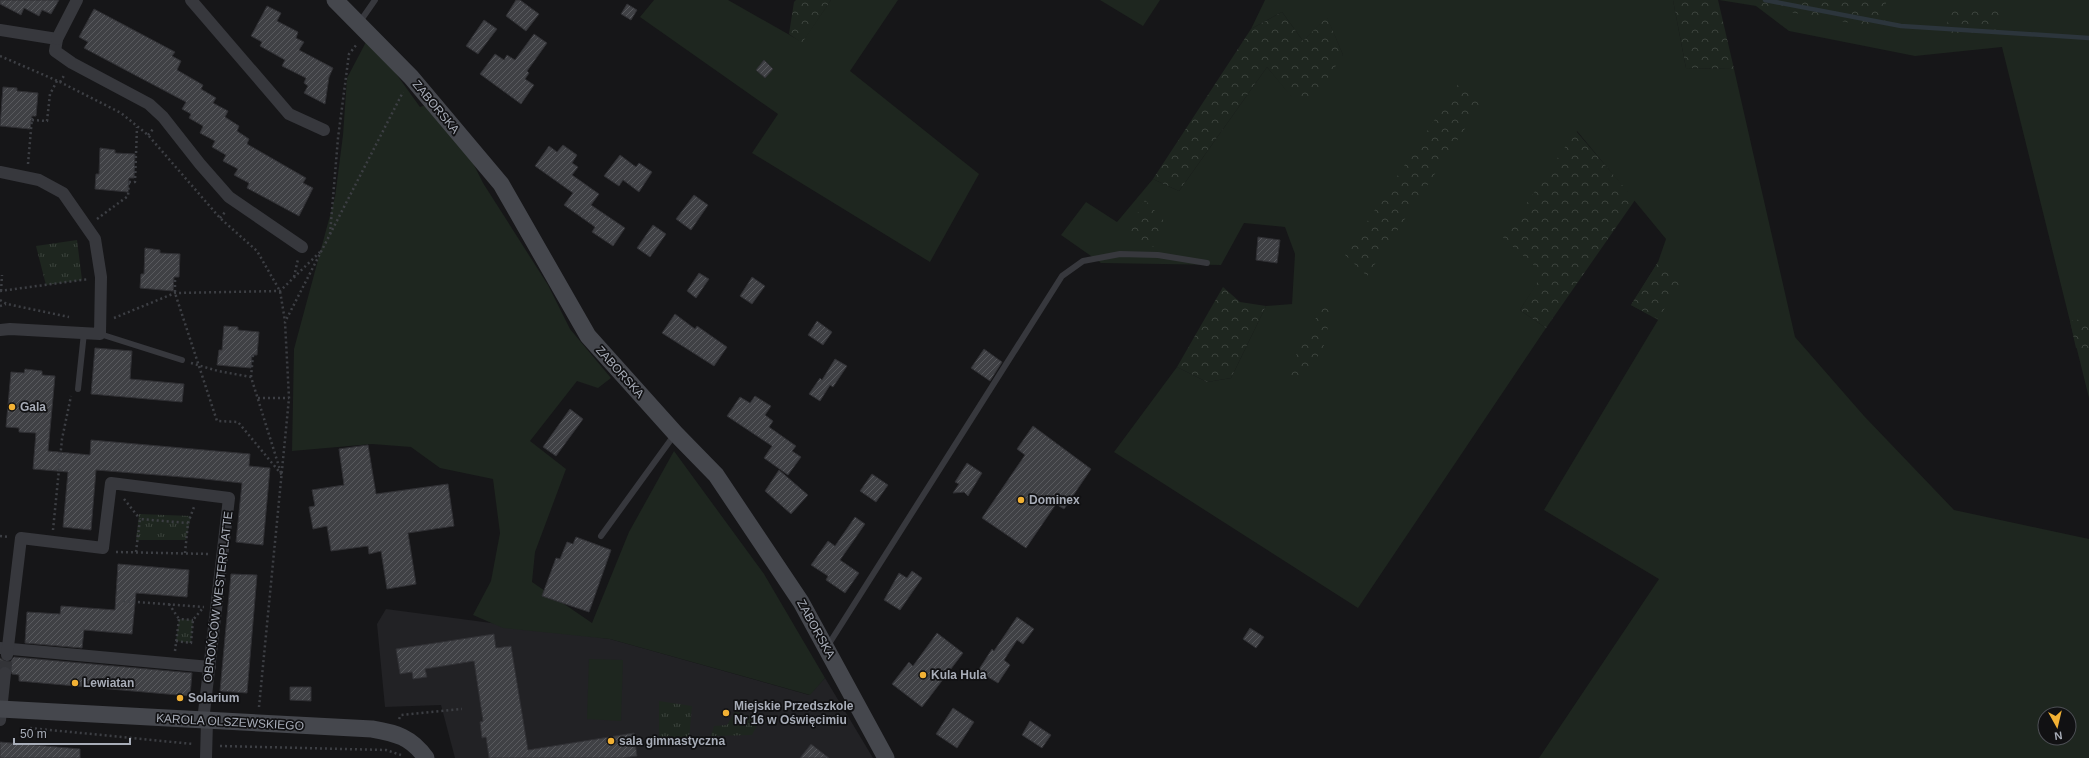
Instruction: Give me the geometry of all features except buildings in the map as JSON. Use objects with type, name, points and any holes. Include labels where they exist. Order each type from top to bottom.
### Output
[{"type":"street","points":[[77,0],[57,39],[55,52],[72,63],[149,104],[163,117],[200,164],[229,197],[302,247]]},
{"type":"street","points":[[191,0],[289,114],[324,130]]},
{"type":"street","name":"ZABORSKA","points":[[335,0],[411,77],[501,184],[588,336],[675,433],[716,475],[801,602],[886,758]]},
{"type":"street","points":[[0,30],[57,39]]},
{"type":"street","points":[[0,172],[39,180],[63,193],[95,239],[101,277],[100,329],[84,333],[10,329],[0,330]]},
{"type":"street","points":[[111,483],[104,548],[21,538],[5,651],[210,667]]},
{"type":"street","name":"OBROŃCÓW WESTERPLATTE","points":[[111,483],[229,498],[205,721],[206,758]]},
{"type":"street","points":[[0,712],[5,673]]},
{"type":"street","name":"KAROLA OLSZEWSKIEGO","points":[[0,712],[372,729],[394,732],[408,740],[420,750],[426,758]]},
{"type":"lane","points":[[363,28],[375,0]]},
{"type":"lane","points":[[826,648],[1062,276],[1083,261],[1120,254],[1158,255],[1207,263]]},
{"type":"lane","points":[[100,329],[182,360]]},
{"type":"lane","points":[[78,389],[84,333]]},
{"type":"lane","points":[[601,536],[675,433]]},
{"type":"path","points":[[330,236],[338,138],[349,54],[363,28]]},
{"type":"path","points":[[0,56],[57,80],[121,113],[148,135],[220,218],[257,251],[280,291],[285,322],[290,398],[259,708]]},
{"type":"path","points":[[285,322],[411,77]]},
{"type":"path","points":[[27,177],[32,119],[47,121],[50,94],[57,80]]},
{"type":"path","points":[[86,226],[128,196],[129,181],[135,182],[137,126]]},
{"type":"path","points":[[294,278],[302,247]]},
{"type":"path","points":[[0,300],[7,304],[100,329],[175,293],[280,291],[323,249]]},
{"type":"path","points":[[2,274],[0,291],[101,277]]},
{"type":"path","points":[[175,280],[175,293],[217,421],[238,422],[282,475]]},
{"type":"path","points":[[0,306],[7,304]]},
{"type":"path","points":[[253,355],[252,377],[282,475]]},
{"type":"path","points":[[182,360],[218,371],[252,377]]},
{"type":"path","points":[[52,542],[62,438],[71,394],[78,389]]},
{"type":"path","points":[[258,398],[290,398]]},
{"type":"path","points":[[111,483],[140,519],[136,552]]},
{"type":"path","points":[[185,553],[188,523],[198,494]]},
{"type":"path","points":[[140,519],[188,523]]},
{"type":"path","points":[[110,552],[223,554]]},
{"type":"path","points":[[123,601],[216,608]]},
{"type":"path","points":[[169,604],[179,619],[173,664]]},
{"type":"path","points":[[176,641],[191,643],[193,620],[203,607]]},
{"type":"path","points":[[179,619],[193,620]]},
{"type":"path","points":[[394,732],[401,715],[462,709]]},
{"type":"shaded area","points":[[386,609],[610,639],[809,695],[825,678],[873,758],[455,758],[441,705],[385,707],[377,624]]},
{"type":"green space","points":[[654,0],[728,0],[802,42],[831,0],[898,0],[850,71],[979,174],[930,262],[752,153],[778,114],[640,17]]},
{"type":"green space","points":[[796,0],[831,0],[802,43],[789,34],[794,2]]},
{"type":"green space","points":[[1100,0],[1160,0],[1143,26]]},
{"type":"green space","points":[[1265,0],[1673,0],[1686,68],[1734,69],[1795,337],[1864,416],[1954,510],[2089,539],[2089,758],[1539,758],[1659,579],[1544,510],[1658,320],[1631,305],[1658,262],[1666,239],[1577,131],[1544,273],[1520,310],[1546,328],[1358,608],[1114,452],[1177,367],[1207,382],[1231,378],[1266,306],[1292,304],[1295,254],[1285,227],[1244,223],[1221,265],[1101,263],[1061,235],[1086,202],[1117,222],[1153,179],[1179,191],[1267,67],[1294,99],[1343,55],[1327,18],[1303,41],[1282,12],[1251,29]]},
{"type":"green space","points":[[1673,0],[1718,0],[1734,69],[1686,68]]},
{"type":"green space","points":[[1719,0],[2089,0],[2089,398],[2002,47],[1915,56],[1789,31],[1756,6]]},
{"type":"green space","points":[[1756,0],[1886,0],[1885,29],[1756,6]]},
{"type":"green space","points":[[1951,8],[1999,11],[1999,35],[1944,36]]},
{"type":"green space","points":[[1282,12],[1303,41],[1327,17],[1343,55],[1311,103],[1294,100],[1267,67],[1179,191],[1153,179],[1251,29]]},
{"type":"green space","points":[[366,42],[392,68],[420,107],[426,105],[471,159],[483,183],[548,285],[570,329],[611,378],[598,388],[577,381],[530,441],[566,469],[535,552],[532,582],[592,623],[629,532],[674,451],[764,574],[825,678],[810,695],[610,639],[503,628],[473,615],[491,581],[500,533],[493,479],[440,468],[411,447],[372,444],[292,451],[294,349],[335,197],[343,135],[347,78]]},
{"type":"green space","points":[[1461,80],[1482,103],[1367,276],[1345,255]]},
{"type":"green space","points":[[1576,131],[1635,200],[1546,328],[1520,310],[1543,273],[1503,238]]},
{"type":"green space","points":[[1145,200],[1166,223],[1153,247],[1137,246],[1129,228]]},
{"type":"green space","points":[[77,240],[82,280],[46,285],[36,246]]},
{"type":"green space","points":[[1658,262],[1680,284],[1658,319],[1631,305]]},
{"type":"green space","points":[[1223,287],[1240,302],[1266,306],[1231,378],[1207,382],[1177,367]]},
{"type":"green space","points":[[1324,303],[1333,304],[1323,349],[1299,382],[1287,372]]},
{"type":"green space","points":[[2089,318],[2089,350],[2076,348],[2070,321]]},
{"type":"green space","points":[[139,514],[191,516],[186,540],[136,540]]},
{"type":"green space","points":[[179,619],[193,620],[191,643],[176,641]]},
{"type":"green space","points":[[589,659],[623,660],[621,721],[587,719]]},
{"type":"green space","points":[[659,701],[692,706],[689,739],[659,737]]},
{"type":"green space","points":[[735,711],[760,720],[752,735],[711,736],[714,726],[727,725]]},
{"type":"waterway","points":[[1765,0],[1901,26],[2089,38]]},
{"type":"tunnel","points":[[5,673],[7,655]]},
{"type":"place","name":"Gala","points":[[12,407]]},
{"type":"place","name":"Dominex","points":[[1021,500]]},
{"type":"place","name":"Kula Hula","points":[[923,675]]},
{"type":"place","name":"Lewiatan","points":[[75,683]]},
{"type":"place","name":"Solarium","points":[[180,698]]},
{"type":"place","name":"Miejskie Przedszkole Nr 16 w Oświęcimiu","points":[[726,713]]},
{"type":"place","name":"sala gimnastyczna","points":[[611,741]]}]
